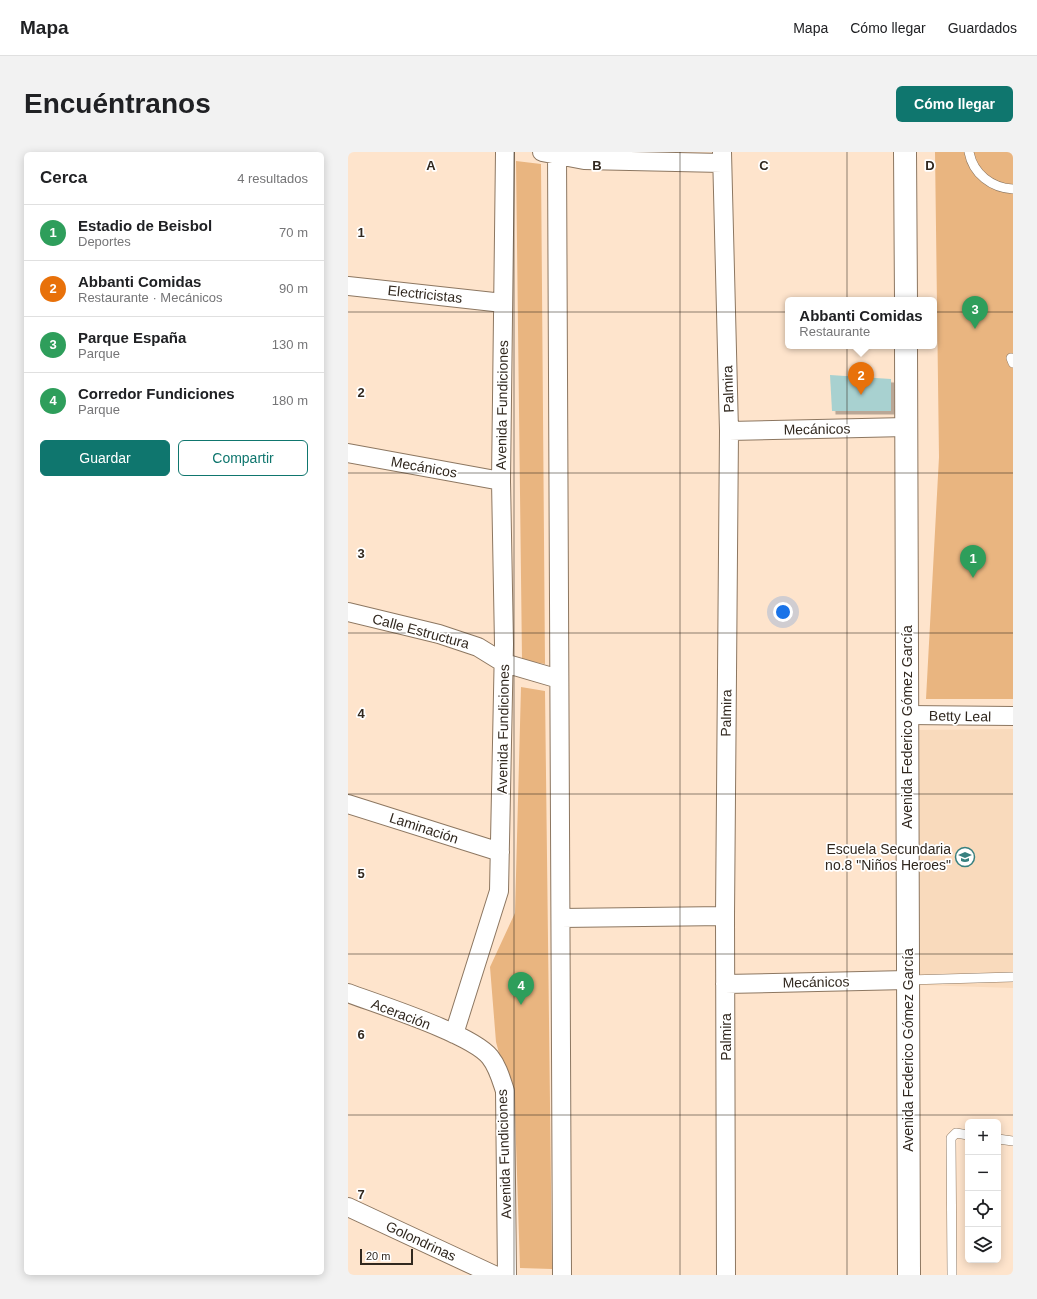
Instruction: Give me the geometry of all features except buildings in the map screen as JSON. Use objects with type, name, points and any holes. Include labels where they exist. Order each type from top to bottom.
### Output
[{"type":"street","name":"Avenida Fundiciones","points":[[505,152],[501,480],[504,663],[499,891],[454,1034],[480,1048],[490,1057],[498,1070],[505,1091],[507,1275]]},
{"type":"street","points":[[905,152],[906,297]]},
{"type":"street","points":[[562,1275],[560,679],[552,153],[584,160],[722,157]]},
{"type":"street","name":"Palmira","points":[[722,157],[729,431],[725,916],[726,1275]]},
{"type":"street","name":"Electricistas","points":[[348,286],[503,303]]},
{"type":"street","name":"Avenida Federico Gómez García","points":[[906,349],[909,1275]]},
{"type":"street","name":"Mecánicos","points":[[729,431],[906,427]]},
{"type":"street","name":"Mecánicos","points":[[348,453],[501,480]]},
{"type":"street","name":"Calle Estructura","points":[[348,612],[445,636],[478,647],[504,663],[560,679]]},
{"type":"street","name":"Betty Leal","points":[[907,715],[1013,716]]},
{"type":"street","name":"Laminación","points":[[348,804],[500,852]]},
{"type":"street","points":[[561,918],[725,916]]},
{"type":"street","name":"Mecánicos","points":[[725,984],[907,980]]},
{"type":"street","name":"Aceración","points":[[348,994],[454,1034]]},
{"type":"street","name":"Golondrinas","points":[[348,1207],[494,1275]]},
{"type":"lane","points":[[969,152],[974,167],[981,176],[990,184],[1009,189]]},
{"type":"lane","points":[[907,980],[1013,977]]},
{"type":"lane","points":[[952,1275],[951,1138],[956,1133],[965,1134]]},
{"type":"lane","points":[[1001,1139],[1013,1141]]},
{"type":"shaded area","points":[[935,152],[1013,152],[1013,699],[926,699],[939,457]]},
{"type":"shaded area","points":[[516,161],[541,164],[545,664],[522,660]]},
{"type":"shaded area","points":[[521,687],[545,691],[552,1269],[520,1268],[515,1112],[496,1042],[490,967],[515,913]]},
{"type":"shaded area","name":"Escuela Secundaria no.8 \"Niños Heroes\"","points":[[1013,729],[1013,988],[920,985],[916,730]]},
{"type":"place","name":"Parque España","points":[[975,329]]},
{"type":"place","name":"Abbanti Comidas","points":[[861,395]]},
{"type":"place","name":"Estadio de Beisbol","points":[[973,578]]},
{"type":"place","name":"Escuela Secundaria no.8 \"Niños Heroes\"","points":[[965,857]]},
{"type":"place","name":"Corredor Fundiciones","points":[[521,1005]]}]
